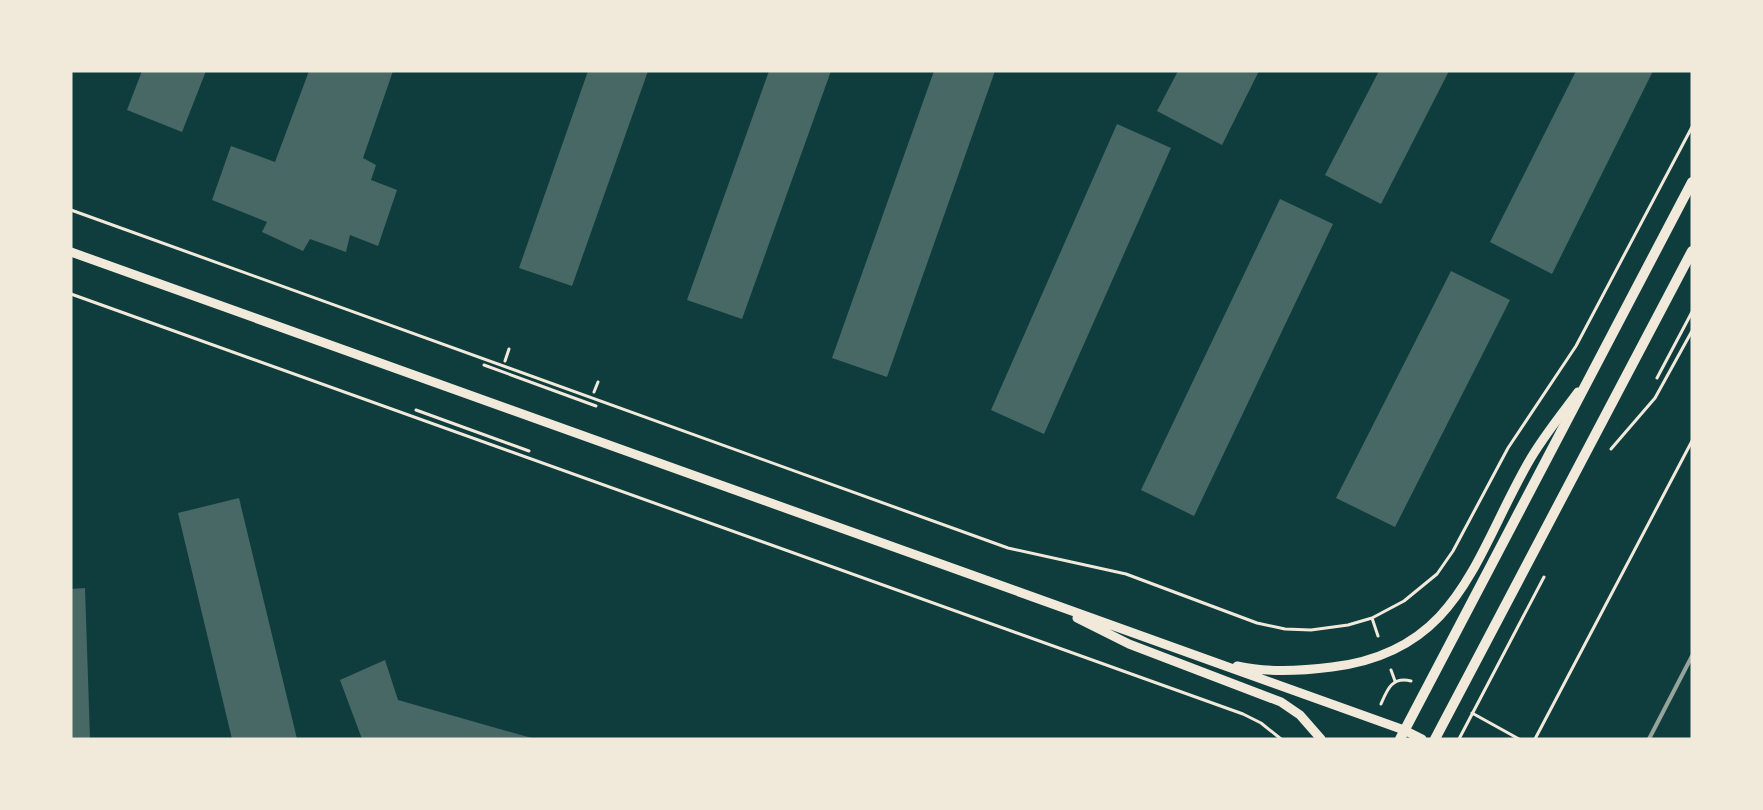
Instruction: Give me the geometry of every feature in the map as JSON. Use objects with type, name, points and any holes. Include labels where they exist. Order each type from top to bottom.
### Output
[{"type":"main road","points":[[1402,734],[1692,182]]},
{"type":"main road","points":[[1435,739],[1692,251]]},
{"type":"street","points":[[71,252],[1190,653],[1402,734],[1422,739]]},
{"type":"street","points":[[1190,653],[1251,668],[1280,670],[1321,669],[1370,660],[1394,651],[1420,636],[1431,627],[1456,598],[1528,462],[1595,366]]},
{"type":"street","points":[[1024,594],[1129,644],[1273,698],[1300,716],[1321,739]]},
{"type":"path","points":[[71,210],[1008,548],[1126,574],[1272,627],[1312,630],[1348,625],[1372,618],[1416,593],[1446,562],[1508,448],[1576,346],[1692,127]]},
{"type":"path","points":[[71,294],[1243,714],[1260,723],[1281,739]]},
{"type":"path","points":[[1657,378],[1692,312]]},
{"type":"path","points":[[1606,458],[1621,435],[1660,389],[1692,331]]},
{"type":"path","points":[[505,361],[509,349]]},
{"type":"path","points":[[484,366],[502,370],[591,402],[596,406]]},
{"type":"path","points":[[594,392],[598,382]]},
{"type":"path","points":[[416,410],[421,414],[529,451]]},
{"type":"path","points":[[1535,739],[1692,440]]},
{"type":"path","points":[[1459,739],[1546,572]]},
{"type":"path","points":[[1372,618],[1378,636]]},
{"type":"path","points":[[1387,691],[1395,681],[1410,681]]},
{"type":"path","points":[[1472,714],[1520,739]]},
{"type":"building","points":[[142,71],[206,71],[182,132],[127,110]]},
{"type":"building","points":[[309,71],[393,71],[363,158],[376,165],[371,180],[397,190],[378,246],[350,235],[346,252],[310,239],[303,251],[262,232],[267,222],[212,200],[231,146],[275,162]]},
{"type":"building","points":[[588,71],[648,71],[572,286],[519,268]]},
{"type":"building","points":[[769,71],[831,71],[742,319],[687,300]]},
{"type":"building","points":[[934,71],[995,71],[887,377],[832,358]]},
{"type":"building","points":[[1178,71],[1259,71],[1222,145],[1157,111]]},
{"type":"building","points":[[1379,71],[1449,71],[1381,204],[1325,175]]},
{"type":"building","points":[[1576,71],[1653,71],[1552,274],[1490,242]]},
{"type":"building","points":[[1117,124],[1171,148],[1044,434],[991,410]]},
{"type":"building","points":[[1280,199],[1333,224],[1194,516],[1141,490]]},
{"type":"building","points":[[1451,271],[1510,300],[1395,527],[1336,498]]},
{"type":"building","points":[[239,498],[297,739],[232,739],[178,513]]},
{"type":"building","points":[[85,588],[90,739],[71,739],[71,589]]},
{"type":"building","points":[[385,660],[398,700],[535,739],[362,739],[340,680]]},
{"type":"railway","points":[[1649,739],[1692,656]]}]
